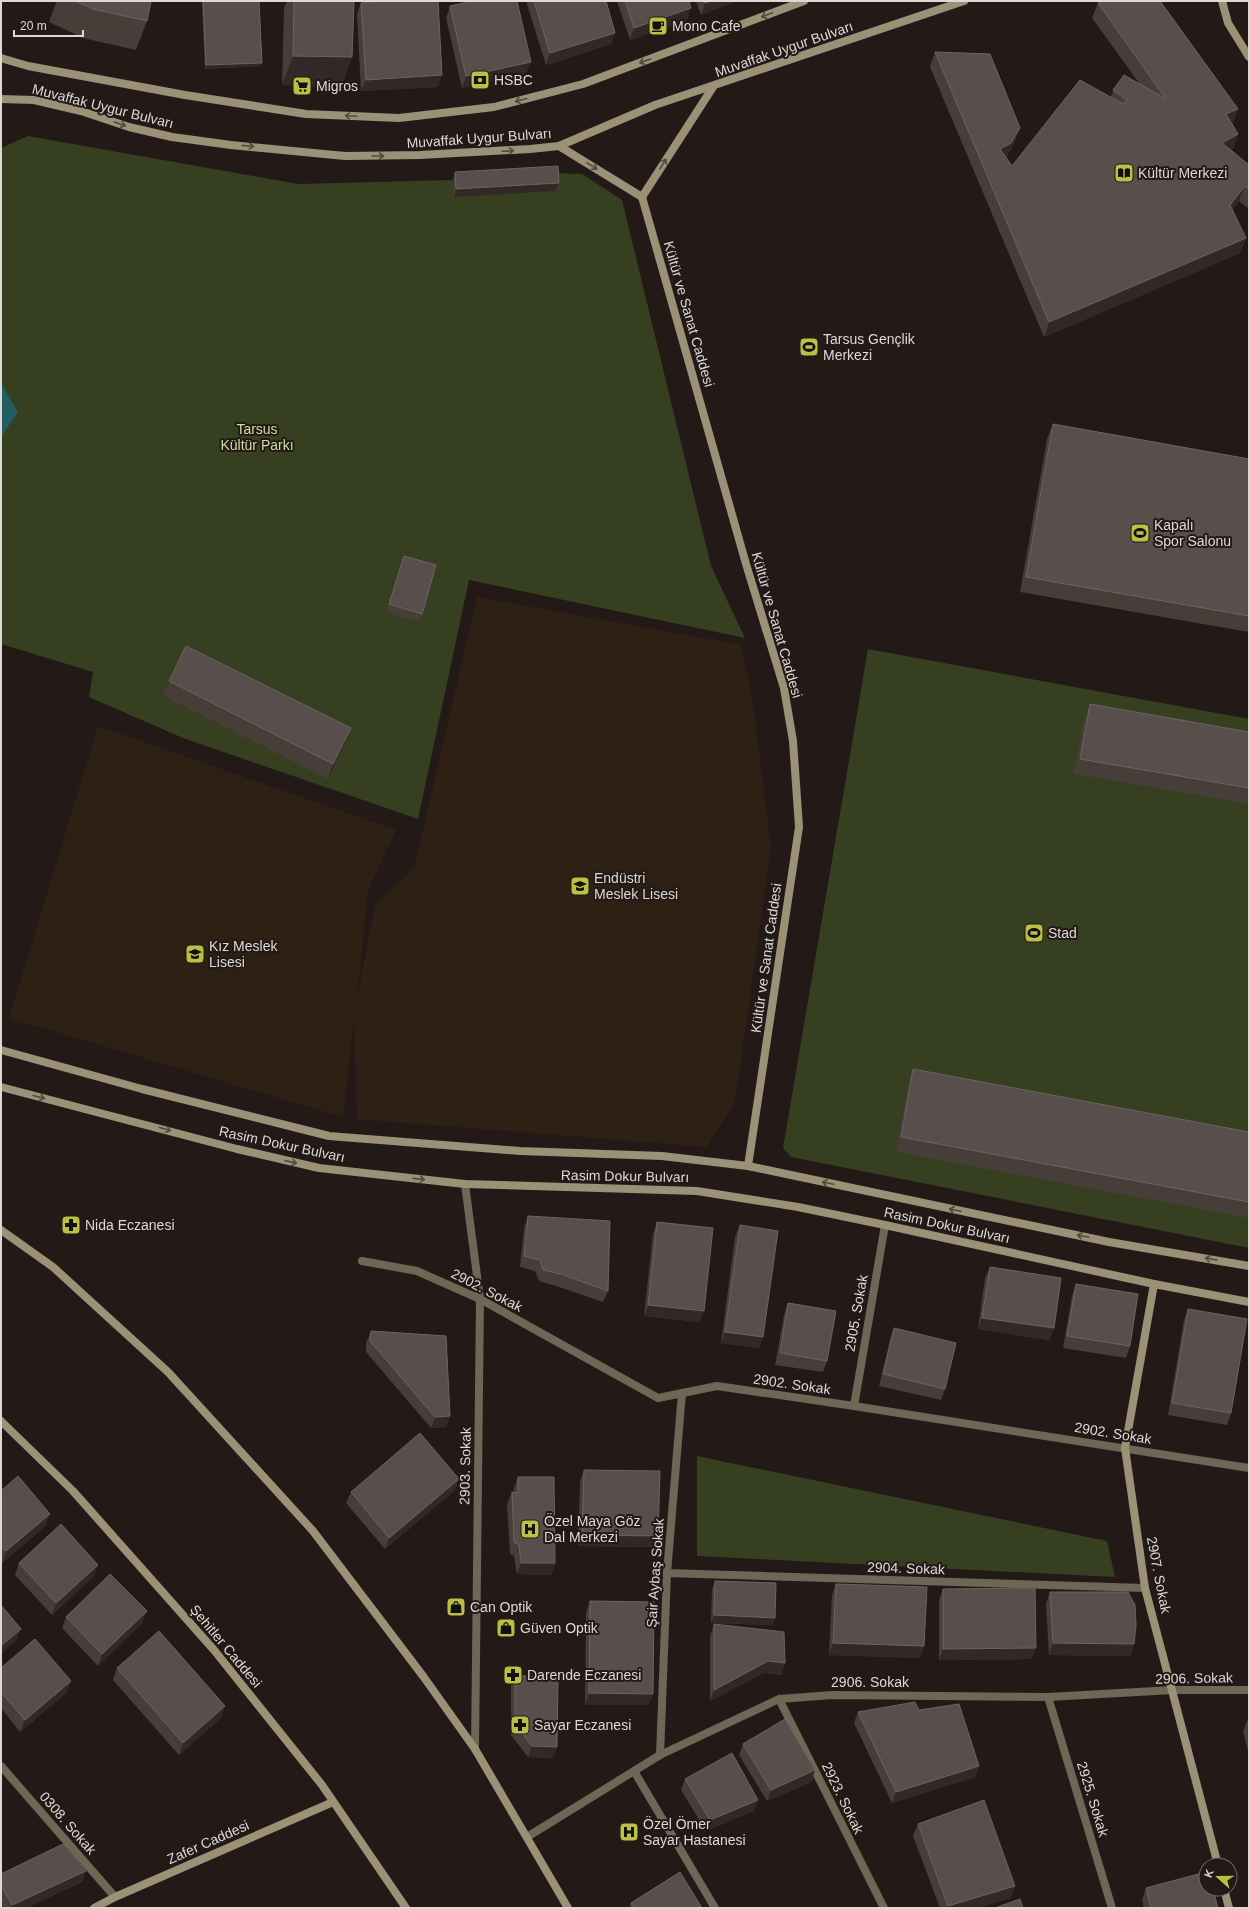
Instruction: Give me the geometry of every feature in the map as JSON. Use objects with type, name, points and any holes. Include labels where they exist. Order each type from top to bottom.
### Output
[{"type":"main road","name":"Muvaffak Uygur Bulvarı","points":[[1,58],[28,66],[306,114],[399,118],[494,107],[583,84],[791,3],[804,1]]},
{"type":"main road","name":"Muvaffak Uygur Bulvarı","points":[[1,99],[34,100],[81,111],[129,127],[172,137],[231,145],[345,156],[420,155],[530,149],[559,146],[655,105],[713,87],[964,1]]},
{"type":"main road","points":[[1222,1],[1228,23],[1249,57]]},
{"type":"main road","points":[[559,146],[642,197],[713,87]]},
{"type":"main road","name":"Kültür ve Sanat Caddesi","points":[[642,197],[744,556],[784,688],[793,741],[798,827],[748,1166]]},
{"type":"main road","points":[[1,1050],[142,1089],[329,1136],[520,1151],[662,1156],[748,1166],[1109,1242],[1249,1266]]},
{"type":"main road","name":"Rasim Dokur Bulvarı","points":[[1,1087],[237,1149],[319,1168],[465,1184],[574,1189],[697,1191],[798,1207],[1154,1284],[1249,1302]]},
{"type":"main road","points":[[1,1230],[53,1267],[168,1372],[313,1531],[423,1676],[475,1749],[568,1908]]},
{"type":"main road","name":"2907. Sokak","points":[[1154,1284],[1125,1448],[1145,1588],[1216,1857]]},
{"type":"main road","name":"Şehitler Caddesi","points":[[1,1421],[73,1491],[214,1650],[322,1786],[406,1908]]},
{"type":"main road","name":"Zafer Caddesi","points":[[94,1908],[115,1897],[333,1802]]},
{"type":"main road","points":[[1226,1897],[1229,1908]]},
{"type":"street","name":"2903. Sokak","points":[[465,1184],[480,1299],[475,1749]]},
{"type":"street","name":"2905. Sokak","points":[[854,1406],[885,1225]]},
{"type":"street","name":"2902. Sokak","points":[[362,1261],[417,1271],[480,1299],[658,1398],[717,1386],[1249,1468]]},
{"type":"street","name":"Şair Aybaş Sokak","points":[[660,1755],[667,1573],[682,1393]]},
{"type":"street","name":"2904. Sokak","points":[[667,1573],[1145,1588]]},
{"type":"street","name":"2906. Sokak","points":[[527,1837],[660,1755],[780,1699],[832,1695],[1048,1697],[1173,1690],[1249,1690]]},
{"type":"street","name":"2925. Sokak","points":[[1048,1697],[1112,1908]]},
{"type":"street","name":"2923. Sokak","points":[[780,1699],[884,1908]]},
{"type":"street","name":"0308. Sokak","points":[[1,1766],[115,1897]]},
{"type":"street","points":[[634,1771],[715,1908]]},
{"type":"shaded area","name":"Endüstri Meslek Lisesi","points":[[477,597],[741,645],[753,703],[771,847],[735,1102],[707,1147],[357,1119],[354,1019],[343,1117],[9,1018],[98,726],[396,830],[368,891],[357,999],[375,905],[414,868]]},
{"type":"green space","name":"Tarsus Kültür Parkı","points":[[28,136],[298,184],[453,180],[555,173],[582,174],[622,200],[711,566],[745,638],[469,580],[418,819],[183,738],[89,697],[93,672],[1,644],[1,148]]},
{"type":"green space","name":"Stad","points":[[868,649],[1249,719],[1249,1248],[791,1157],[783,1148]]},
{"type":"green space","points":[[697,1456],[1107,1541],[1115,1577],[697,1556]]},
{"type":"water","points":[[1,383],[18,412],[1,437]]},
{"type":"building","points":[[76,1],[151,1],[147,21],[93,9]]},
{"type":"building","points":[[203,1],[259,1],[262,63],[206,65]]},
{"type":"building","points":[[294,1],[354,1],[352,57],[293,56]]},
{"type":"building","points":[[384,1],[438,1],[442,75],[366,80],[361,3]]},
{"type":"building","points":[[473,1],[517,1],[531,62],[466,76],[450,6]]},
{"type":"building","points":[[534,1],[606,1],[615,33],[550,53]]},
{"type":"building","points":[[625,1],[689,1],[691,8],[634,28]]},
{"type":"building","name":"Kültür Merkezi","points":[[1100,1],[1160,1],[1238,109],[1226,114],[1238,134],[1222,143],[1249,165],[1249,190],[1245,186],[1230,205],[1246,238],[1049,322],[935,52],[990,54],[1020,128],[1011,143],[1000,149],[1012,166],[1080,80],[1123,104],[1127,100],[1113,90],[1124,75],[1166,99],[1098,3]]},
{"type":"building","points":[[558,166],[559,183],[456,189],[455,172]]},
{"type":"building","name":"Kapalı Spor Salonu","points":[[1053,424],[1249,459],[1249,616],[1026,577]]},
{"type":"building","points":[[404,556],[436,565],[422,614],[389,604]]},
{"type":"building","points":[[186,646],[351,728],[333,764],[169,681]]},
{"type":"building","points":[[1090,704],[1249,732],[1249,788],[1080,759]]},
{"type":"building","points":[[913,1069],[1249,1132],[1249,1202],[901,1137]]},
{"type":"building","points":[[528,1216],[610,1221],[608,1291],[561,1274],[543,1270],[540,1260],[524,1256]]},
{"type":"building","points":[[657,1222],[713,1228],[704,1311],[648,1305]]},
{"type":"building","points":[[740,1225],[778,1231],[763,1337],[725,1332]]},
{"type":"building","points":[[990,1267],[1061,1278],[1054,1328],[982,1318]]},
{"type":"building","points":[[1076,1284],[1138,1294],[1130,1346],[1067,1336]]},
{"type":"building","points":[[788,1303],[836,1311],[827,1361],[780,1353]]},
{"type":"building","points":[[1188,1309],[1247,1319],[1231,1413],[1172,1403]]},
{"type":"building","points":[[894,1328],[956,1343],[945,1389],[883,1374]]},
{"type":"building","points":[[371,1331],[446,1336],[450,1416],[435,1417],[370,1341]]},
{"type":"building","points":[[420,1433],[459,1479],[389,1538],[351,1492]]},
{"type":"building","points":[[584,1470],[660,1471],[658,1536],[582,1535]]},
{"type":"building","points":[[18,1476],[50,1514],[6,1551],[1,1545],[1,1491]]},
{"type":"building","name":"Özel Maya Göz Dal Merkezi","points":[[518,1477],[554,1477],[555,1563],[521,1563],[519,1545],[514,1542],[512,1492],[518,1493]]},
{"type":"building","points":[[61,1524],[98,1565],[56,1603],[19,1563]]},
{"type":"building","points":[[110,1574],[147,1611],[102,1654],[66,1617]]},
{"type":"building","points":[[715,1581],[776,1583],[775,1618],[714,1615]]},
{"type":"building","points":[[836,1584],[927,1587],[924,1646],[833,1643]]},
{"type":"building","points":[[1035,1588],[1036,1648],[943,1649],[943,1589]]},
{"type":"building","points":[[1050,1592],[1128,1592],[1135,1605],[1136,1626],[1134,1644],[1053,1643]]},
{"type":"building","points":[[590,1601],[654,1602],[653,1694],[589,1693]]},
{"type":"building","points":[[1,1605],[21,1629],[1,1646]]},
{"type":"building","points":[[714,1624],[784,1632],[785,1663],[768,1661],[714,1690]]},
{"type":"building","points":[[159,1631],[225,1706],[183,1743],[117,1668]]},
{"type":"building","points":[[35,1639],[71,1681],[25,1720],[1,1692],[1,1668]]},
{"type":"building","points":[[515,1675],[558,1679],[557,1747],[532,1746],[515,1724]]},
{"type":"building","points":[[915,1702],[919,1710],[959,1704],[979,1766],[896,1792],[858,1712]]},
{"type":"building","points":[[785,1719],[815,1770],[771,1790],[743,1744]]},
{"type":"building","points":[[732,1753],[758,1800],[710,1820],[685,1779]]},
{"type":"building","points":[[984,1800],[1015,1886],[948,1906],[918,1824]]},
{"type":"building","points":[[63,1844],[86,1871],[12,1905],[1,1885],[1,1874]]},
{"type":"building","points":[[680,1872],[702,1908],[634,1908],[631,1903]]},
{"type":"building","points":[[1198,1874],[1198,1897],[1215,1897],[1218,1908],[1151,1908],[1146,1888]]},
{"type":"building","points":[[1020,1899],[1023,1908],[995,1908]]},
{"type":"place","name":"Mono Cafe","points":[[658,26]]},
{"type":"place","name":"HSBC","points":[[480,80]]},
{"type":"place","name":"Migros","points":[[302,86]]},
{"type":"place","name":"Kültür Merkezi","points":[[1124,173]]},
{"type":"place","name":"Tarsus Gençlik Merkezi","points":[[809,347]]},
{"type":"place","name":"Kapalı Spor Salonu","points":[[1140,533]]},
{"type":"place","name":"Endüstri Meslek Lisesi","points":[[580,886]]},
{"type":"place","name":"Stad","points":[[1034,933]]},
{"type":"place","name":"Kız Meslek Lisesi","points":[[195,954]]},
{"type":"place","name":"Nida Eczanesi","points":[[71,1225]]},
{"type":"place","name":"Özel Maya Göz Dal Merkezi","points":[[530,1529]]},
{"type":"place","name":"Can Optik","points":[[456,1607]]},
{"type":"place","name":"Güven Optik","points":[[506,1628]]},
{"type":"place","name":"Darende Eczanesi","points":[[513,1675]]},
{"type":"place","name":"Sayar Eczanesi","points":[[520,1725]]},
{"type":"place","name":"Özel Ömer Sayar Hastanesi","points":[[629,1832]]}]
